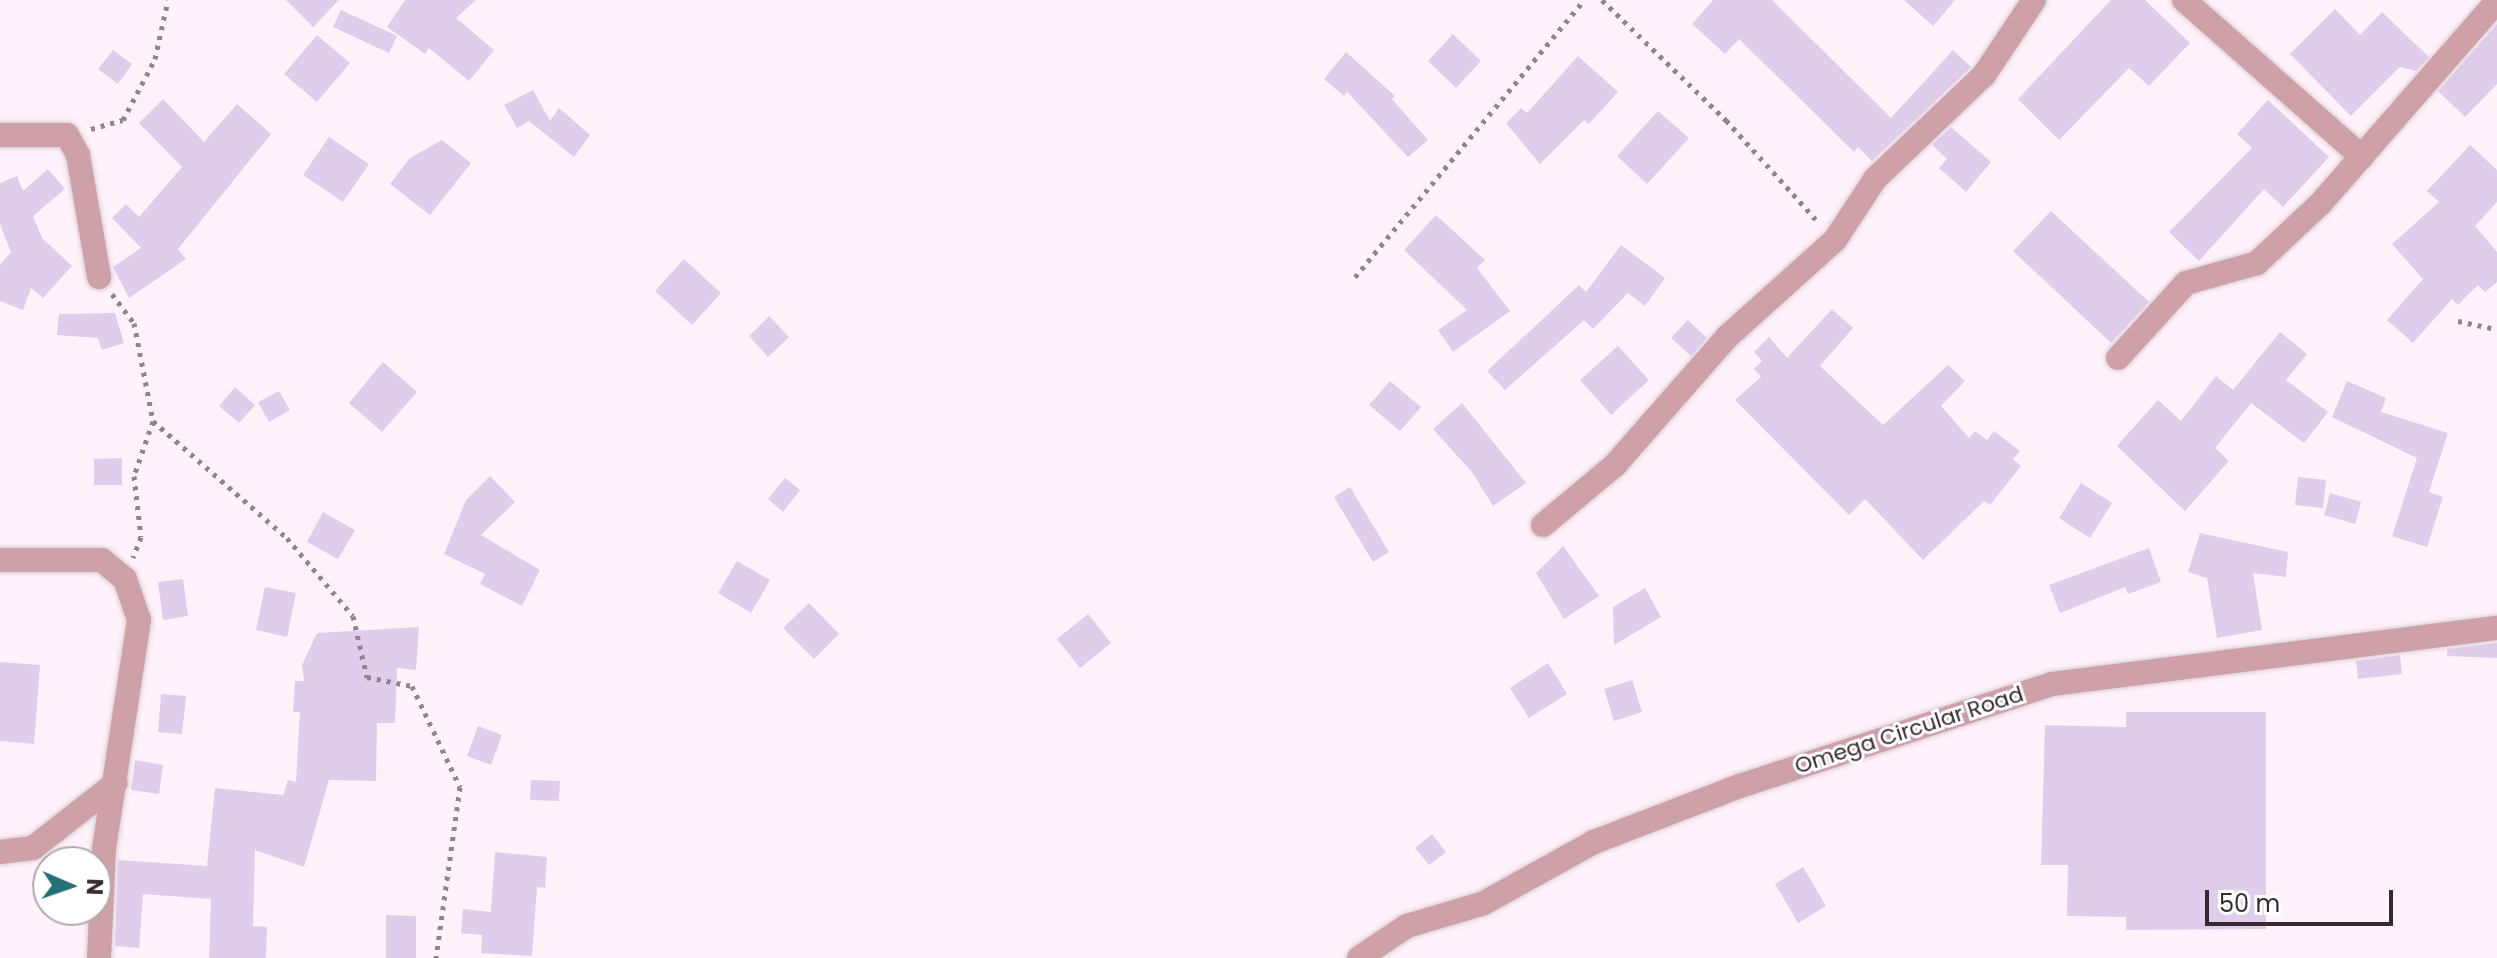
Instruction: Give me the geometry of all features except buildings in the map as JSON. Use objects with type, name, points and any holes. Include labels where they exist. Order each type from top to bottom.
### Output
[{"type":"street","points":[[1543,525],[1615,465],[1727,337],[1835,240],[1875,179],[1984,75],[2034,0]]},
{"type":"street","points":[[2184,0],[2362,157]]},
{"type":"street","points":[[2118,358],[2186,283],[2257,263],[2362,157],[2497,1]]},
{"type":"street","points":[[0,135],[67,135],[78,155],[99,277]]},
{"type":"street","points":[[0,560],[102,560],[125,579],[139,620],[104,848],[99,958]]},
{"type":"street","name":"Omega Circular Road","points":[[1359,958],[1407,926],[1484,903],[1594,842],[1740,786],[2052,684],[2497,628]]},
{"type":"street","points":[[0,852],[33,848],[116,783]]},
{"type":"path","points":[[67,135],[123,120],[155,59],[168,0]]},
{"type":"path","points":[[1355,277],[1584,0]]},
{"type":"path","points":[[1602,0],[1726,120],[1835,240]]},
{"type":"path","points":[[99,277],[134,323],[153,421],[134,476],[141,537],[125,579]]},
{"type":"path","points":[[2458,321],[2497,329]]},
{"type":"path","points":[[153,421],[287,538],[353,616],[367,677],[412,686],[460,787],[436,958]]}]
